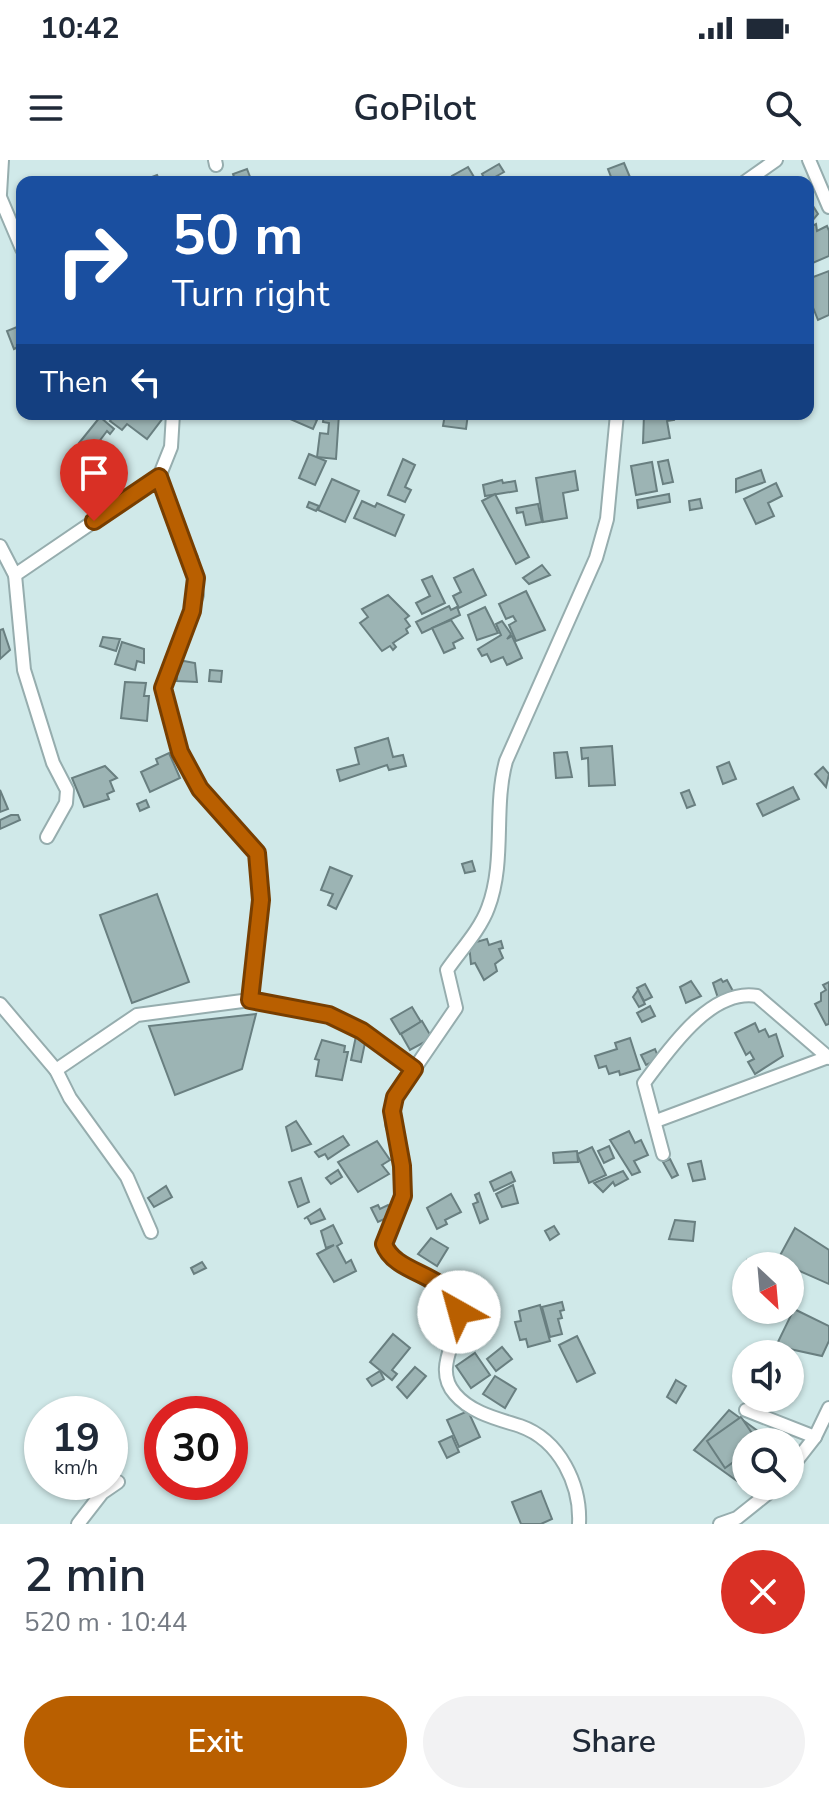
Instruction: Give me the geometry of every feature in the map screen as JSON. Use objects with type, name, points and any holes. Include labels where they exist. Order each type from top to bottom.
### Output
[{"type":"street","points":[[2,160],[0,195],[16,234]]},
{"type":"street","points":[[753,176],[776,160]]},
{"type":"street","points":[[809,160],[829,207]]},
{"type":"street","points":[[15,575],[159,477],[171,447],[173,420]]},
{"type":"street","points":[[579,1524],[580,1501],[574,1480],[542,1437],[496,1420],[455,1394],[446,1378],[446,1364],[458,1319],[456,1301],[438,1284],[391,1258],[385,1247],[388,1229],[402,1206],[403,1196],[401,1156],[392,1111],[395,1097],[456,1008],[447,970],[488,909],[500,839],[500,781],[538,686],[596,558],[607,519],[616,420]]},
{"type":"street","points":[[159,477],[178,534],[191,558],[197,586],[192,611],[163,688],[180,752],[200,789],[257,853],[261,900],[250,1000]]},
{"type":"street","points":[[0,546],[15,575],[24,670],[50,754],[67,790],[66,803],[47,837]]},
{"type":"street","points":[[656,1121],[828,1058],[757,996],[748,995],[719,1004],[700,1017],[644,1083],[663,1154]]},
{"type":"street","points":[[56,1070],[137,1015],[250,1000],[329,1015],[362,1031],[414,1069]]},
{"type":"street","points":[[0,1004],[56,1070],[70,1098],[127,1177],[151,1232]]},
{"type":"street","points":[[804,1451],[815,1437],[829,1408]]},
{"type":"street","points":[[751,1412],[815,1437]]},
{"type":"street","points":[[78,1524],[97,1500]]},
{"type":"street","points":[[720,1524],[736,1521],[761,1500]]},
{"type":"building","points":[[624,163],[629,176],[611,176],[608,169]]},
{"type":"building","points":[[499,164],[504,172],[497,176],[482,174]]},
{"type":"building","points":[[468,167],[473,176],[452,176]]},
{"type":"building","points":[[247,169],[250,176],[234,176]]},
{"type":"building","points":[[814,225],[817,231],[827,226],[829,256],[814,262]]},
{"type":"building","points":[[829,271],[829,315],[818,320],[814,310],[814,277]]},
{"type":"building","points":[[16,327],[14,349],[7,331]]},
{"type":"building","points":[[98,420],[104,420],[114,429],[110,434],[107,431],[89,455],[79,443]]},
{"type":"building","points":[[161,420],[147,439],[127,424],[122,430],[110,421]]},
{"type":"building","points":[[292,420],[317,420],[313,429]]},
{"type":"building","points":[[339,420],[336,459],[317,457],[320,433],[328,434],[329,423],[323,422]]},
{"type":"building","points":[[444,420],[467,420],[466,429],[443,426]]},
{"type":"building","points":[[644,420],[674,420],[667,421],[670,438],[643,443]]},
{"type":"building","points":[[309,454],[326,461],[315,485],[299,478]]},
{"type":"building","points":[[403,459],[415,465],[405,487],[411,490],[405,502],[388,495]]},
{"type":"building","points":[[668,460],[673,482],[663,484],[658,462]]},
{"type":"building","points":[[652,462],[657,491],[636,495],[631,466]]},
{"type":"building","points":[[761,470],[765,482],[736,492],[736,479]]},
{"type":"building","points":[[575,471],[578,490],[563,493],[567,518],[543,522],[536,478]]},
{"type":"building","points":[[332,479],[359,491],[345,522],[318,510]]},
{"type":"building","points":[[502,480],[503,483],[515,481],[517,491],[485,496],[483,485]]},
{"type":"building","points":[[776,483],[782,496],[768,503],[774,516],[756,524],[744,499]]},
{"type":"building","points":[[495,494],[529,557],[516,564],[482,501]]},
{"type":"building","points":[[669,494],[670,502],[638,508],[637,500]]},
{"type":"building","points":[[700,499],[702,508],[690,510],[689,501]]},
{"type":"building","points":[[362,501],[375,507],[377,503],[404,515],[395,536],[354,518]]},
{"type":"building","points":[[309,502],[319,506],[316,511],[307,507]]},
{"type":"building","points":[[538,504],[542,522],[526,525],[523,512],[517,513],[516,508]]},
{"type":"building","points":[[542,565],[550,575],[529,584],[523,578]]},
{"type":"building","points":[[473,569],[486,595],[459,608],[453,596],[461,592],[454,578]]},
{"type":"building","points":[[432,576],[445,603],[422,614],[416,603],[430,596],[422,580]]},
{"type":"building","points":[[526,591],[545,630],[516,641],[509,625],[516,621],[513,616],[506,619],[499,604]]},
{"type":"building","points":[[388,595],[409,616],[405,619],[410,626],[406,629],[408,633],[393,643],[396,647],[393,650],[390,646],[382,651],[360,623],[368,617],[362,609]]},
{"type":"building","points":[[449,606],[451,610],[457,607],[460,615],[422,633],[416,622]]},
{"type":"building","points":[[485,607],[498,633],[477,640],[468,615]]},
{"type":"building","points":[[451,620],[463,638],[453,643],[455,648],[444,653],[432,628]]},
{"type":"building","points":[[502,621],[511,634],[507,639],[512,636],[522,658],[507,665],[503,657],[491,662],[487,654],[482,656],[478,649],[501,635],[496,624]]},
{"type":"building","points":[[3,629],[10,650],[0,659],[0,630]]},
{"type":"building","points":[[103,637],[120,639],[116,651],[100,646]]},
{"type":"building","points":[[122,642],[144,649],[144,663],[137,661],[135,670],[115,664]]},
{"type":"building","points":[[177,663],[195,663],[197,682],[177,681]]},
{"type":"building","points":[[210,670],[222,671],[221,682],[209,681]]},
{"type":"building","points":[[125,682],[146,683],[144,696],[149,696],[147,721],[121,718]]},
{"type":"building","points":[[388,738],[393,757],[403,755],[406,766],[389,770],[387,765],[340,781],[337,770],[359,764],[355,748]]},
{"type":"building","points":[[612,746],[615,785],[589,786],[588,758],[582,759],[581,748]]},
{"type":"building","points":[[567,752],[572,777],[556,778],[554,753]]},
{"type":"building","points":[[169,753],[180,778],[150,792],[141,772],[158,764],[156,759]]},
{"type":"building","points":[[729,762],[736,779],[723,784],[717,767]]},
{"type":"building","points":[[105,766],[117,778],[110,781],[114,791],[107,794],[109,799],[84,807],[72,778]]},
{"type":"building","points":[[823,767],[829,774],[826,787],[815,774]]},
{"type":"building","points":[[793,787],[799,799],[763,816],[757,804]]},
{"type":"building","points":[[0,790],[8,809],[0,812]]},
{"type":"building","points":[[689,790],[695,805],[687,808],[681,793]]},
{"type":"building","points":[[146,800],[149,807],[140,811],[137,804]]},
{"type":"building","points":[[18,815],[20,820],[0,829],[0,820]]},
{"type":"building","points":[[472,861],[475,871],[465,873],[462,864]]},
{"type":"building","points":[[330,867],[352,876],[336,909],[328,905],[333,894],[321,890]]},
{"type":"building","points":[[157,894],[189,982],[132,1003],[100,915]]},
{"type":"building","points":[[487,939],[489,945],[501,941],[503,948],[499,949],[503,958],[495,964],[497,971],[484,980],[475,963],[471,964],[469,944]]},
{"type":"building","points":[[721,979],[723,982],[727,980],[734,993],[718,998],[713,983]]},
{"type":"building","points":[[691,981],[701,996],[686,1003],[680,987]]},
{"type":"building","points":[[829,982],[829,1024],[826,1025],[815,1004],[821,1001],[821,993],[826,990],[823,985]]},
{"type":"building","points":[[645,984],[652,997],[644,1001],[637,988]]},
{"type":"building","points":[[638,990],[645,1004],[639,1007],[633,997]]},
{"type":"building","points":[[650,1006],[655,1016],[642,1022],[637,1013]]},
{"type":"building","points":[[412,1007],[421,1022],[400,1034],[391,1019]]},
{"type":"building","points":[[256,1014],[242,1069],[175,1095],[149,1026]]},
{"type":"building","points":[[422,1021],[432,1038],[410,1050],[401,1034]]},
{"type":"building","points":[[755,1023],[759,1032],[765,1029],[769,1037],[776,1034],[783,1056],[755,1074],[748,1062],[754,1059],[750,1052],[746,1055],[735,1033]]},
{"type":"building","points":[[356,1036],[366,1038],[361,1062],[351,1060]]},
{"type":"building","points":[[630,1038],[640,1069],[620,1075],[619,1071],[609,1074],[606,1066],[599,1068],[595,1056],[617,1049],[615,1043]]},
{"type":"building","points":[[322,1040],[345,1046],[344,1052],[348,1052],[342,1080],[316,1076],[319,1060],[315,1059]]},
{"type":"building","points":[[655,1049],[659,1059],[646,1065],[641,1055]]},
{"type":"building","points":[[296,1121],[311,1144],[292,1151],[286,1127]]},
{"type":"building","points":[[629,1131],[635,1143],[641,1140],[648,1155],[634,1161],[640,1172],[632,1175],[610,1140]]},
{"type":"building","points":[[343,1136],[349,1145],[328,1159],[325,1154],[319,1157],[315,1152]]},
{"type":"building","points":[[377,1141],[390,1160],[382,1165],[389,1174],[358,1192],[338,1162]]},
{"type":"building","points":[[609,1146],[614,1158],[604,1163],[598,1151]]},
{"type":"building","points":[[592,1147],[606,1175],[589,1183],[577,1154]]},
{"type":"building","points":[[577,1151],[578,1162],[554,1163],[553,1153]]},
{"type":"building","points":[[670,1159],[678,1175],[672,1178],[663,1162]]},
{"type":"building","points":[[701,1161],[705,1179],[693,1181],[688,1164]]},
{"type":"building","points":[[338,1170],[342,1177],[331,1184],[326,1178]]},
{"type":"building","points":[[623,1171],[628,1179],[615,1186],[613,1182],[603,1192],[594,1183]]},
{"type":"building","points":[[511,1172],[515,1181],[494,1191],[490,1182]]},
{"type":"building","points":[[301,1178],[309,1202],[298,1207],[289,1182]]},
{"type":"building","points":[[513,1185],[518,1203],[502,1207],[496,1194]]},
{"type":"building","points":[[166,1186],[172,1197],[154,1207],[148,1198]]},
{"type":"building","points":[[479,1193],[488,1219],[480,1223],[473,1204],[478,1202],[475,1195]]},
{"type":"building","points":[[451,1194],[461,1212],[445,1220],[447,1224],[437,1229],[427,1208]]},
{"type":"building","points":[[378,1205],[380,1209],[388,1205],[393,1215],[378,1222],[371,1208]]},
{"type":"building","points":[[320,1209],[325,1219],[311,1224],[307,1217]]},
{"type":"building","points":[[675,1220],[695,1222],[693,1241],[669,1239]]},
{"type":"building","points":[[333,1225],[342,1243],[337,1246],[346,1263],[351,1260],[356,1271],[334,1282],[317,1254],[334,1245],[326,1248],[321,1231]]},
{"type":"building","points":[[554,1226],[559,1234],[550,1240],[545,1231]]},
{"type":"building","points":[[795,1228],[829,1250],[829,1284],[804,1273],[804,1252],[782,1252]]},
{"type":"building","points":[[431,1238],[448,1248],[437,1266],[418,1254]]},
{"type":"building","points":[[202,1262],[206,1268],[194,1274],[191,1268]]},
{"type":"building","points":[[562,1302],[564,1310],[560,1311],[562,1318],[558,1319],[562,1334],[550,1337],[542,1307]]},
{"type":"building","points":[[540,1305],[550,1341],[528,1347],[526,1339],[520,1340],[515,1322],[521,1321],[519,1311]]},
{"type":"building","points":[[804,1314],[829,1326],[829,1341],[822,1356],[804,1352],[804,1340],[779,1340],[787,1324],[804,1324]]},
{"type":"building","points":[[393,1334],[410,1348],[392,1370],[397,1374],[392,1380],[370,1362]]},
{"type":"building","points":[[577,1336],[595,1373],[577,1382],[559,1345]]},
{"type":"building","points":[[502,1347],[512,1359],[496,1371],[487,1359]]},
{"type":"building","points":[[475,1353],[490,1375],[471,1388],[456,1366]]},
{"type":"building","points":[[415,1367],[426,1376],[407,1398],[397,1387]]},
{"type":"building","points":[[380,1371],[384,1379],[372,1386],[367,1379]]},
{"type":"building","points":[[495,1376],[516,1389],[505,1408],[483,1394]]},
{"type":"building","points":[[676,1380],[686,1386],[676,1403],[667,1397]]},
{"type":"building","points":[[729,1410],[754,1428],[732,1428],[732,1477],[694,1450]]},
{"type":"building","points":[[468,1411],[480,1437],[459,1447],[447,1420]]},
{"type":"building","points":[[741,1417],[748,1428],[732,1428],[732,1463],[725,1468],[707,1441]]},
{"type":"building","points":[[452,1436],[459,1452],[447,1458],[439,1442]]},
{"type":"building","points":[[541,1491],[552,1519],[541,1524],[521,1524],[512,1502]]},
{"type":"route","points":[[94,521],[159,477],[178,534],[191,558],[197,595],[167,671],[163,688],[167,711],[180,752],[200,789],[257,853],[261,900],[250,1000],[329,1015],[362,1031],[414,1069],[395,1097],[392,1111],[392,1124],[400,1147],[403,1196],[402,1206],[388,1229],[384,1244],[391,1258],[438,1284],[456,1301],[459,1312]]}]
